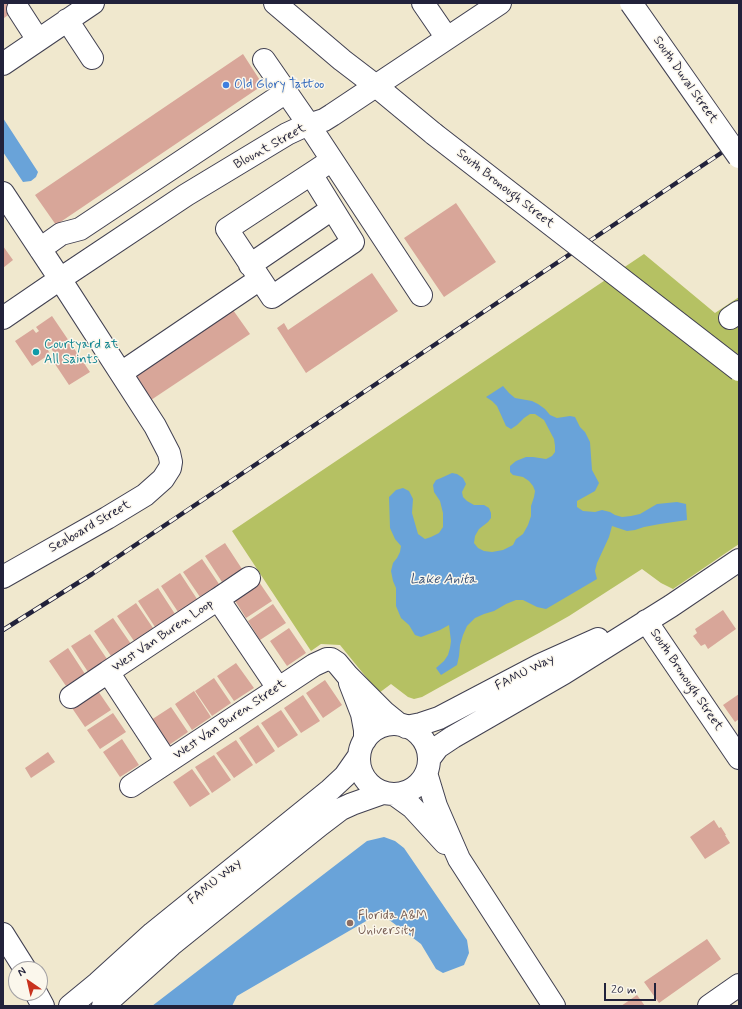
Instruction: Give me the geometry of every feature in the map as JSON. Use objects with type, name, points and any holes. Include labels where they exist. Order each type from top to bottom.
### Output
[{"type":"street","points":[[3,64],[92,3]]},
{"type":"street","name":"South Bronough Street","points":[[275,3],[342,60],[434,134],[739,370]]},
{"type":"street","points":[[423,3],[448,38]]},
{"type":"street","name":"Blount Street","points":[[3,318],[186,195],[288,134],[302,127],[324,120],[500,3]]},
{"type":"street","name":"South Duval Street","points":[[631,3],[739,157]]},
{"type":"street","points":[[18,9],[38,40]]},
{"type":"street","points":[[67,20],[92,58]]},
{"type":"street","points":[[264,60],[309,125],[421,295]]},
{"type":"street","points":[[40,249],[61,234],[80,229],[286,92]]},
{"type":"street","points":[[311,174],[353,242],[272,297],[227,230],[311,174],[332,160]]},
{"type":"street","points":[[169,169],[186,195]]},
{"type":"street","points":[[3,193],[121,373],[255,272],[332,209]]},
{"type":"street","name":"Seaboard Street","points":[[3,577],[145,495],[163,479],[170,468],[170,453],[155,426],[121,373]]},
{"type":"street","name":"FAMU Way","points":[[103,1006],[171,945],[320,825],[347,807],[362,800],[389,794],[402,793],[410,790],[422,780],[427,766],[438,748],[453,737],[551,681],[680,600],[739,560]]},
{"type":"street","points":[[218,599],[249,578]]},
{"type":"street","name":"West Van Buren Loop","points":[[167,762],[108,672],[218,599],[278,688]]},
{"type":"street","name":"South Bronough Street","points":[[646,621],[739,758]]},
{"type":"street","name":"FAMU Way","points":[[70,1006],[98,983],[153,933],[330,790],[344,776],[374,730],[387,725],[403,726],[439,718],[557,657],[607,635],[646,621]]},
{"type":"street","name":"West Van Buren Street","points":[[131,786],[314,664],[323,660],[331,659],[337,663],[347,675]]},
{"type":"street","points":[[71,698],[108,672]]},
{"type":"street","points":[[347,675],[384,712],[403,726],[418,734],[426,745],[431,793],[459,859],[554,1006]]},
{"type":"street","points":[[347,675],[362,714],[365,730],[359,764],[364,779],[376,789],[404,800],[459,859]]},
{"type":"street","points":[[3,934],[20,961]]},
{"type":"street","points":[[709,1006],[739,986]]},
{"type":"green space","points":[[644,254],[715,313],[739,297],[739,544],[673,589],[661,583],[642,569],[569,616],[422,697],[414,699],[408,697],[391,684],[379,693],[340,645],[321,644],[311,651],[232,531]]},
{"type":"water","points":[[3,118],[38,172],[36,177],[31,181],[23,182],[3,152]]},
{"type":"water","name":"Lake Anita","points":[[503,386],[515,398],[532,401],[545,409],[550,415],[557,418],[570,416],[575,417],[580,427],[585,432],[590,442],[592,470],[599,483],[595,491],[577,501],[577,507],[583,511],[595,512],[602,510],[622,517],[640,514],[657,504],[677,502],[686,504],[687,520],[627,531],[612,526],[609,537],[597,563],[595,571],[597,579],[546,609],[537,607],[523,600],[516,600],[494,611],[475,618],[467,626],[463,635],[457,665],[441,675],[436,668],[448,655],[451,641],[449,625],[421,637],[415,635],[409,625],[401,618],[396,606],[396,588],[391,571],[393,563],[400,552],[401,546],[395,539],[390,528],[389,497],[396,490],[403,488],[409,491],[413,499],[412,513],[418,534],[425,539],[431,537],[439,533],[443,527],[443,513],[440,501],[434,492],[433,485],[436,480],[452,473],[457,474],[463,478],[466,484],[462,492],[463,497],[474,505],[484,505],[489,508],[491,513],[491,518],[479,529],[475,536],[474,543],[478,548],[484,551],[492,552],[503,550],[513,545],[516,539],[523,534],[528,525],[535,491],[529,481],[523,477],[513,475],[510,472],[510,466],[516,461],[526,457],[546,459],[552,456],[555,452],[555,446],[554,439],[544,420],[535,414],[530,414],[511,429],[506,426],[497,406],[486,397]]},
{"type":"water","points":[[384,837],[395,841],[404,848],[467,940],[469,953],[464,965],[443,973],[436,969],[421,944],[380,913],[237,996],[232,1006],[152,1006],[367,841]]},
{"type":"building","points":[[3,3],[26,3],[4,18]]},
{"type":"building","points":[[243,54],[263,85],[56,225],[35,195]]},
{"type":"building","points":[[456,203],[496,262],[444,297],[404,238]]},
{"type":"building","points":[[3,246],[13,260],[3,268]]},
{"type":"building","points":[[372,273],[398,311],[306,373],[277,328],[284,323],[288,330]]},
{"type":"building","points":[[233,310],[250,334],[151,400],[135,375]]},
{"type":"building","name":"Courtyard at All Saints","points":[[52,316],[90,372],[69,385],[51,358],[55,355],[51,348],[48,350],[50,354],[32,366],[15,341],[33,329],[36,333],[39,331],[36,327]]},
{"type":"building","points":[[225,543],[242,569],[222,582],[205,556]]},
{"type":"building","points":[[202,559],[219,584],[200,597],[183,572]]},
{"type":"building","points":[[180,573],[197,599],[178,612],[161,586]]},
{"type":"building","points":[[259,582],[272,601],[246,618],[234,599]]},
{"type":"building","points":[[158,588],[175,614],[155,627],[138,601]]},
{"type":"building","points":[[136,603],[153,628],[134,641],[117,616]]},
{"type":"building","points":[[273,604],[286,623],[260,640],[248,621]]},
{"type":"building","points":[[723,610],[736,629],[708,649],[705,644],[701,646],[693,636],[697,633],[695,629]]},
{"type":"building","points":[[113,618],[131,644],[111,656],[94,631]]},
{"type":"building","points":[[289,628],[306,653],[287,666],[270,641]]},
{"type":"building","points":[[90,634],[107,659],[88,672],[71,646]]},
{"type":"building","points":[[68,648],[85,674],[66,686],[49,661]]},
{"type":"building","points":[[236,663],[254,688],[234,701],[217,676]]},
{"type":"building","points":[[214,678],[231,703],[212,716],[195,691]]},
{"type":"building","points":[[325,680],[342,705],[323,718],[306,693]]},
{"type":"building","points":[[98,691],[111,710],[85,727],[72,708]]},
{"type":"building","points":[[194,691],[211,717],[192,730],[175,704]]},
{"type":"building","points":[[739,694],[739,719],[735,722],[723,705]]},
{"type":"building","points":[[303,695],[320,721],[301,733],[284,708]]},
{"type":"building","points":[[171,707],[188,732],[169,745],[151,720]]},
{"type":"building","points":[[281,710],[298,735],[278,748],[261,723]]},
{"type":"building","points":[[113,713],[126,732],[100,749],[87,730]]},
{"type":"building","points":[[258,725],[275,751],[256,764],[239,738]]},
{"type":"building","points":[[122,739],[139,765],[120,777],[103,752]]},
{"type":"building","points":[[236,740],[253,765],[234,778],[216,753]]},
{"type":"building","points":[[48,752],[55,762],[31,778],[25,768]]},
{"type":"building","points":[[214,755],[231,780],[212,793],[195,767]]},
{"type":"building","points":[[192,769],[210,794],[190,807],[173,782]]},
{"type":"building","points":[[714,820],[719,828],[721,827],[730,843],[705,859],[690,837]]},
{"type":"building","points":[[707,939],[721,959],[659,1003],[644,982]]},
{"type":"building","points":[[637,995],[645,1006],[621,1006]]},
{"type":"railway","points":[[3,630],[92,574],[739,141]]},
{"type":"place","name":"Old Glory Tattoo","points":[[226,85]]},
{"type":"place","name":"Courtyard at All Saints","points":[[36,352]]},
{"type":"place","name":"Florida A&M University","points":[[350,923]]}]
